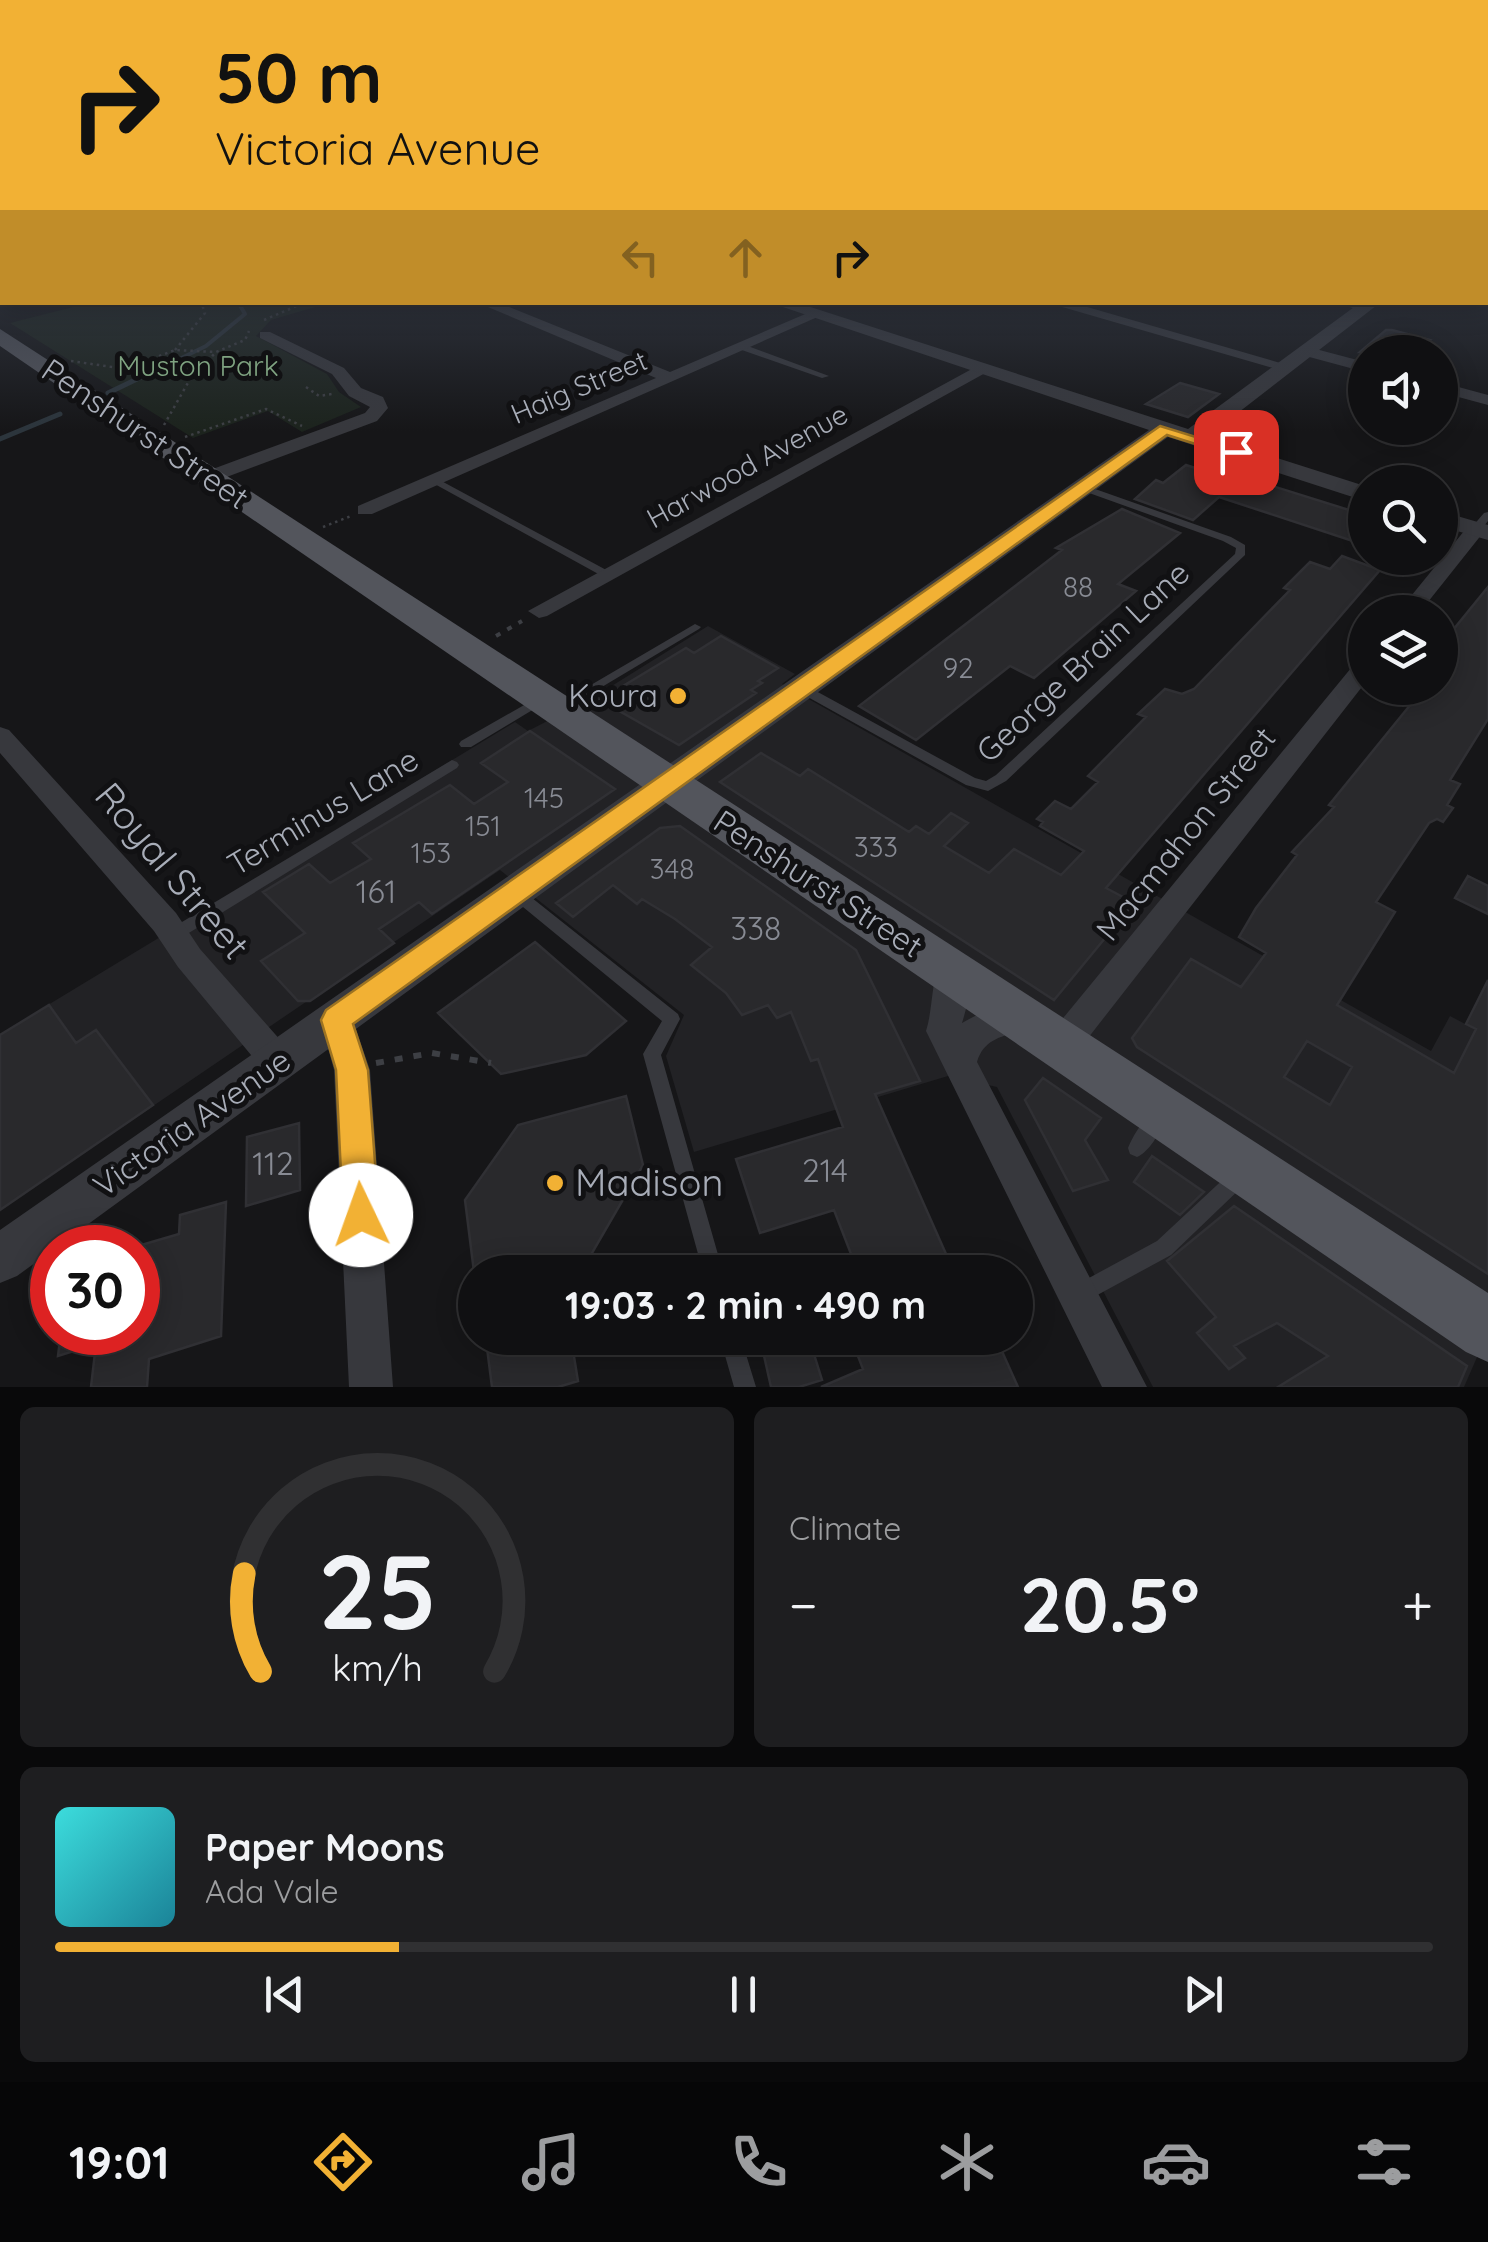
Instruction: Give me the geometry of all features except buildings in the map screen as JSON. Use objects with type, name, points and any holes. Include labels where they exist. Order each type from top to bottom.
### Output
[{"type":"main road","name":"Penshurst Street","points":[[0,336],[547,705],[1042,1032],[1150,1130],[1247,1168],[1488,1330]]},
{"type":"street","points":[[490,305],[670,378]]},
{"type":"street","points":[[785,305],[1348,488]]},
{"type":"street","points":[[1063,305],[1286,368]]},
{"type":"street","points":[[1192,437],[1370,306]]},
{"type":"street","name":"Haig Street","points":[[365,510],[815,315]]},
{"type":"street","points":[[209,477],[371,417],[379,408],[377,401],[355,392],[338,371],[263,339]]},
{"type":"street","points":[[1308,352],[1348,363]]},
{"type":"street","name":"Harwood Avenue","points":[[539,610],[981,369]]},
{"type":"street","points":[[1458,392],[1488,400]]},
{"type":"street","name":"Victoria Avenue","points":[[0,1260],[1165,429]]},
{"type":"street","points":[[1458,521],[1484,526]]},
{"type":"street","points":[[1424,595],[1484,526]]},
{"type":"street","name":"Macmahon Street","points":[[1042,1032],[1348,686]]},
{"type":"street","name":"Royal Street","points":[[0,736],[164,922],[171,936],[278,1062]]},
{"type":"street","points":[[952,972],[951,1004],[943,1031],[1125,1387]]},
{"type":"street","points":[[336,1020],[352,1070],[371,1387]]},
{"type":"street","points":[[960,1060],[962,1046],[977,1031],[1042,1032]]},
{"type":"lane","points":[[742,347],[825,376]]},
{"type":"lane","points":[[434,480],[606,574]]},
{"type":"lane","name":"George Brain Lane","points":[[801,688],[972,782],[988,786],[1001,778],[1240,554],[1240,546],[1228,539],[1081,487]]},
{"type":"lane","points":[[466,744],[695,627]]},
{"type":"lane","name":"Terminus Lane","points":[[171,936],[452,765]]},
{"type":"lane","points":[[515,892],[672,1019],[652,1054],[708,1255]]},
{"type":"lane","points":[[1078,1294],[1164,1248],[1247,1168]]},
{"type":"lane","points":[[736,1355],[745,1387]]},
{"type":"path","points":[[175,350],[205,314],[202,305]]},
{"type":"path","points":[[245,340],[263,339]]},
{"type":"path","points":[[65,360],[126,368],[175,350],[213,352],[175,402],[156,442]]},
{"type":"path","points":[[306,387],[322,396],[333,393],[342,398]]},
{"type":"path","points":[[191,436],[266,409],[306,428]]},
{"type":"path","points":[[298,538],[365,510]]},
{"type":"path","points":[[469,652],[539,610]]},
{"type":"path","points":[[352,1070],[402,1055],[432,1053],[491,1064]]},
{"type":"shaded area","points":[[708,626],[795,674],[782,684],[1431,1051],[1450,1016],[1488,1036],[1488,1332],[1464,1387],[1153,1387],[997,1087],[948,1076],[694,1152],[666,1056],[684,1015],[500,870],[0,1210],[0,1034],[515,722],[528,731],[594,697]]},
{"type":"green space","name":"Muston Park","points":[[81,305],[322,305],[271,320],[256,336],[327,374],[339,392],[361,407],[302,432],[268,411],[193,438],[10,323]]},
{"type":"waterway","points":[[157,370],[206,346],[245,314],[240,305]]},
{"type":"waterway","points":[[108,393],[162,367]]},
{"type":"waterway","points":[[0,439],[60,414]]},
{"type":"place","name":"Koura","points":[[678,696]]},
{"type":"place","name":"Madison","points":[[555,1183]]},
{"type":"route","points":[[361,1215],[352,1070],[336,1020],[1165,429],[1236,452]]}]
